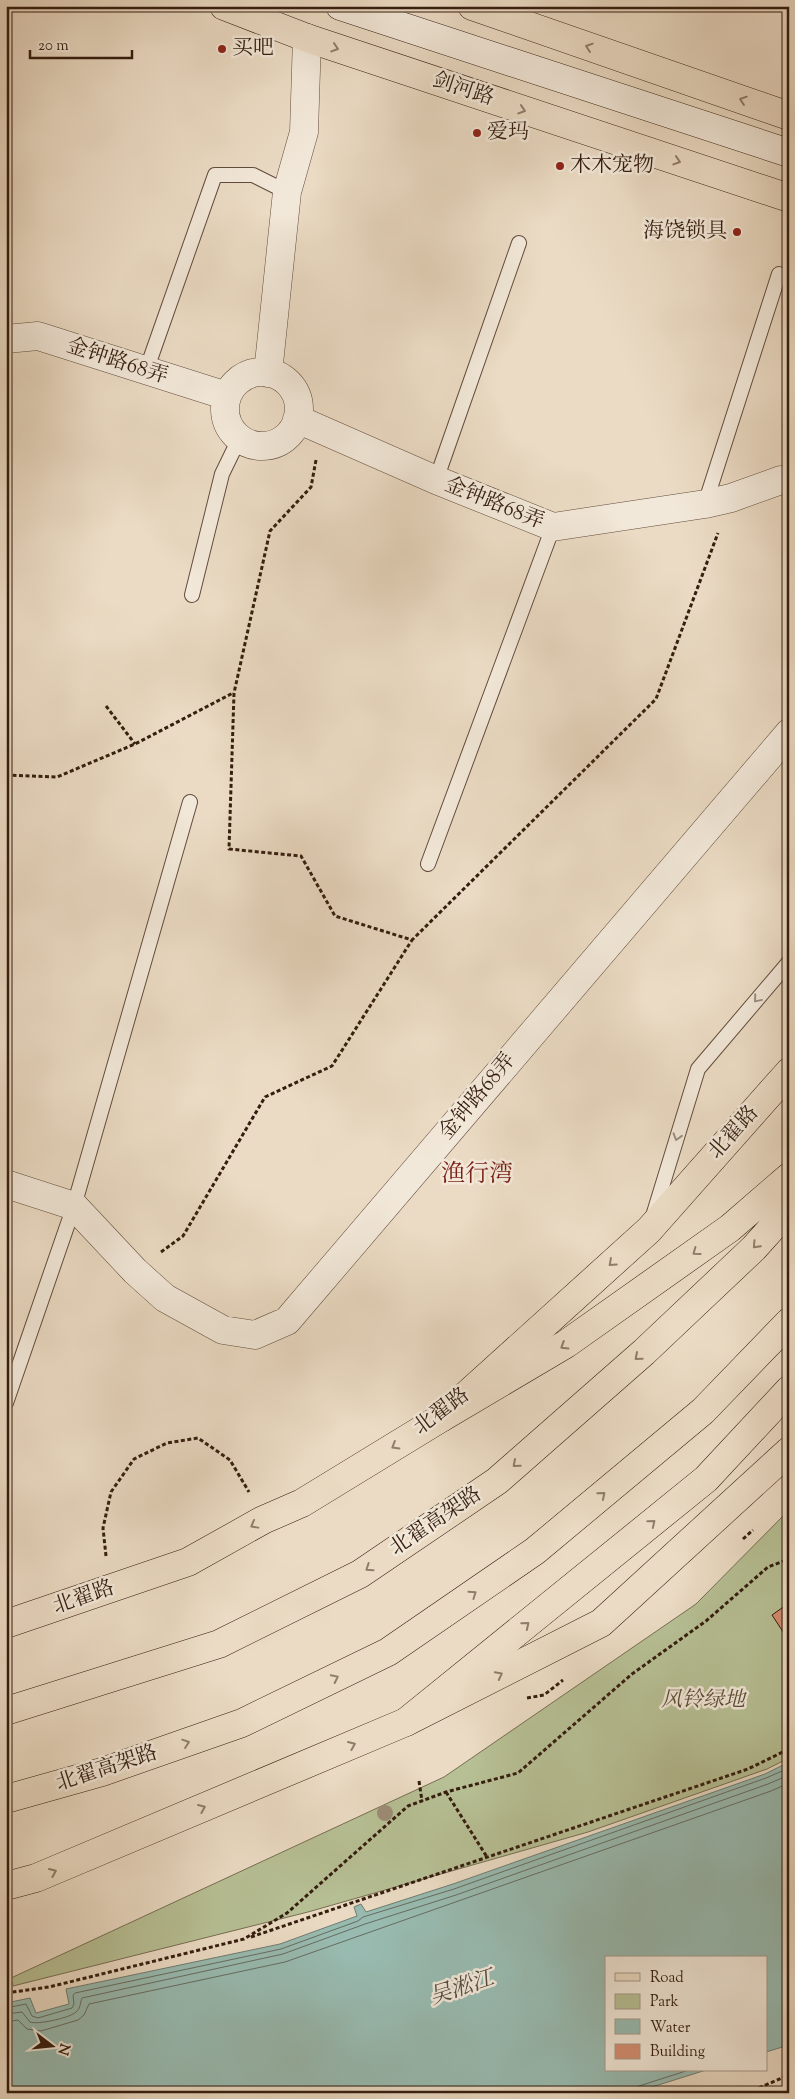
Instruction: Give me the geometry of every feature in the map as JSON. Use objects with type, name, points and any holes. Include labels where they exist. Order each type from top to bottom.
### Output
[{"type":"main road","name":"剑河路","points":[[224,6],[307,38],[789,198]]},
{"type":"main road","points":[[472,6],[789,116]]},
{"type":"main road","name":"北翟路","points":[[6,1624],[188,1562],[263,1520],[302,1502],[441,1418],[648,1230],[789,1072]]},
{"type":"main road","points":[[441,1418],[566,1344],[730,1228],[789,1177]]},
{"type":"main road","name":"北翟高架路","points":[[6,1711],[220,1644],[360,1574],[496,1481],[644,1352],[754,1248],[789,1209]]},
{"type":"main road","name":"北翟高架路","points":[[6,1799],[102,1772],[242,1723],[388,1652],[543,1544],[702,1411],[789,1322]]},
{"type":"main road","points":[[406,1722],[706,1479],[789,1390]]},
{"type":"main road","points":[[6,1886],[36,1878],[406,1722],[601,1623],[789,1452]]},
{"type":"street","points":[[340,6],[789,153]]},
{"type":"street","points":[[268,373],[287,192],[304,132],[307,38]]},
{"type":"street","name":"金钟路68弄","points":[[6,340],[38,336],[227,396]]},
{"type":"street","points":[[260,372],[268,373],[284,379],[293,388],[309,423],[295,426],[287,436],[276,444],[264,446],[251,445],[239,439],[230,430],[226,418],[227,396],[236,382],[247,375],[260,372]]},
{"type":"street","name":"金钟路68弄","points":[[309,423],[436,480],[553,527],[718,501],[781,480],[789,482]]},
{"type":"street","name":"金钟路68弄","points":[[6,1184],[74,1206],[135,1271],[165,1298],[223,1330],[254,1335],[287,1321],[789,733]]},
{"type":"lane","points":[[146,371],[215,175],[254,175],[287,192]]},
{"type":"lane","points":[[436,480],[519,243]]},
{"type":"lane","points":[[718,501],[779,274]]},
{"type":"lane","points":[[192,595],[222,474],[239,439]]},
{"type":"lane","points":[[428,864],[553,527]]},
{"type":"lane","points":[[6,1403],[74,1206],[190,802]]},
{"type":"lane","points":[[648,1230],[698,1070],[789,962]]},
{"type":"path","points":[[309,423],[311,487],[270,531],[234,693],[229,849],[301,856],[335,916],[412,940]]},
{"type":"path","points":[[135,1271],[183,1236],[265,1097],[332,1066],[412,940],[656,699],[718,501]]},
{"type":"path","points":[[6,775],[57,777],[135,744],[234,693]]},
{"type":"path","points":[[106,706],[135,744]]},
{"type":"path","points":[[116,1588],[107,1561],[103,1528],[112,1492],[134,1459],[167,1443],[198,1438],[230,1460],[263,1520]]},
{"type":"path","points":[[244,1939],[287,1913],[408,1806],[446,1792],[518,1773],[632,1674],[706,1621],[768,1567],[789,1559]]},
{"type":"path","points":[[6,1993],[57,1985],[244,1939],[748,1769],[789,1749]]},
{"type":"path","points":[[419,1781],[422,1800]]},
{"type":"path","points":[[446,1792],[488,1857]]},
{"type":"path","points":[[747,2093],[789,2075]]},
{"type":"green space","name":"风铃绿地","points":[[789,1510],[789,1758],[767,1769],[588,1832],[308,1912],[13,1986],[11,1978],[444,1777],[696,1604]]},
{"type":"water","name":"吴淞江","points":[[789,1762],[789,2045],[768,2051],[768,1956],[605,1956],[605,2072],[700,2072],[633,2093],[6,2093],[6,2003],[30,1998],[36,2013],[69,2004],[66,1989],[280,1944],[357,1916],[354,1907],[361,1904],[366,1912],[453,1884],[765,1774]]},
{"type":"building","points":[[789,403],[789,427],[783,426]]},
{"type":"building","points":[[789,1603],[789,1641],[772,1615]]},
{"type":"place","name":"买吧","points":[[222,49]]},
{"type":"place","name":"爱玛","points":[[477,133]]},
{"type":"place","name":"木木宠物","points":[[560,166]]},
{"type":"place","name":"海饶锁具","points":[[737,232]]},
{"type":"district","name":"渔行湾","points":[[477,1175]]}]
